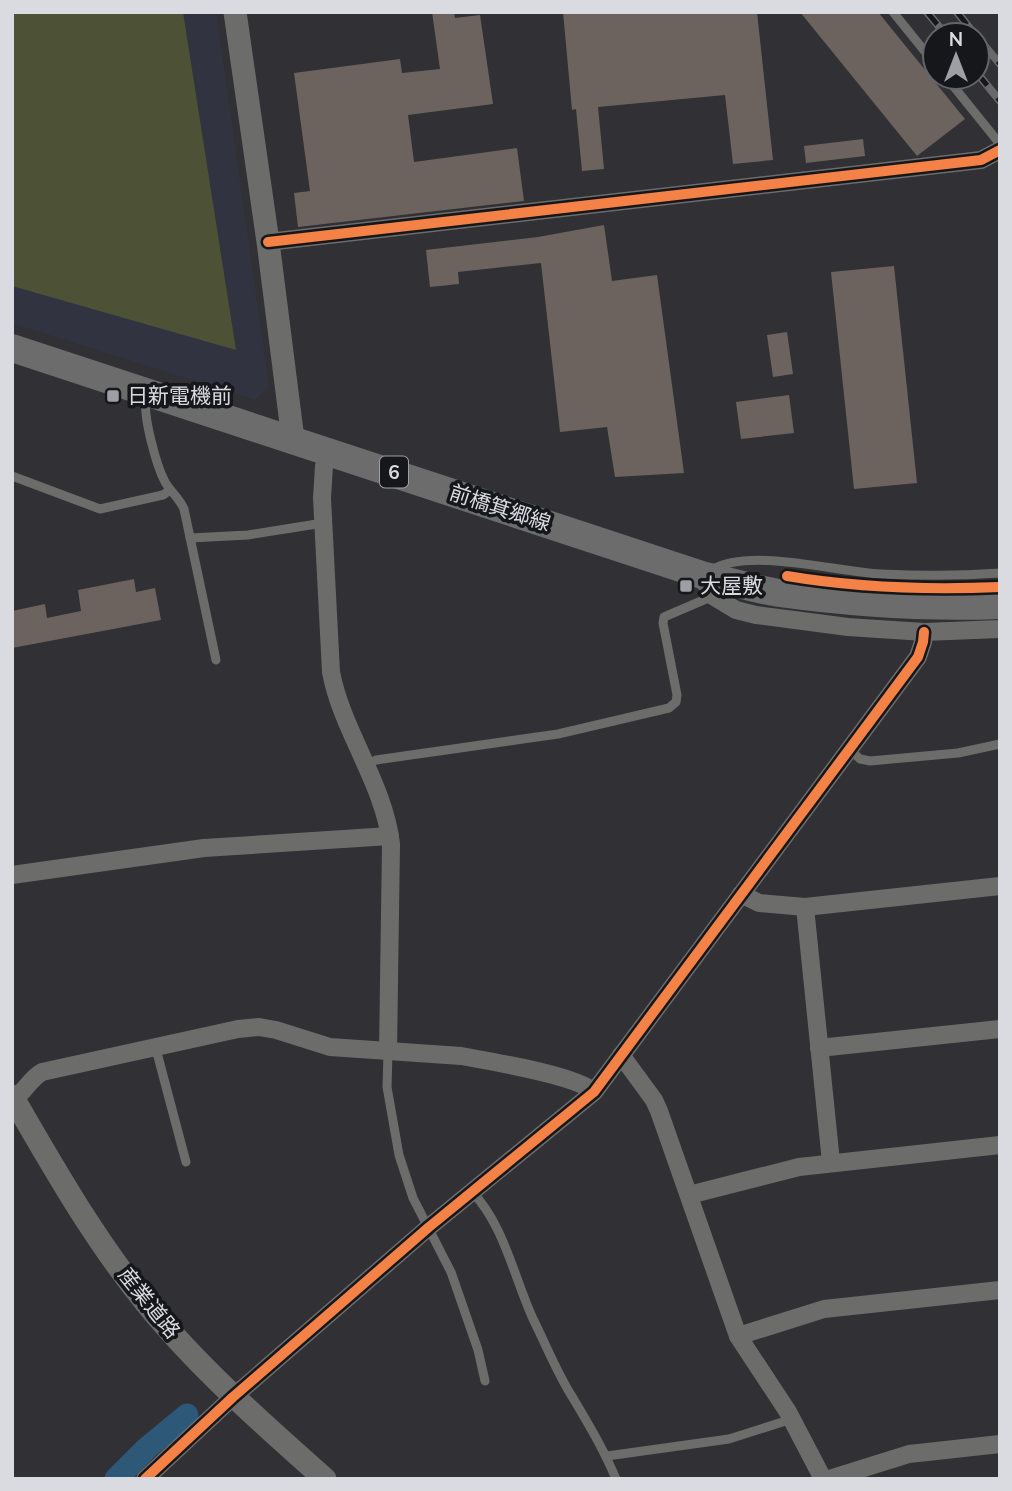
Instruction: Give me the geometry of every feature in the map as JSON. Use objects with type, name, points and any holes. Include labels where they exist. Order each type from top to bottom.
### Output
[{"type":"main road","name":"前橋箕郷線","points":[[12,348],[329,451],[709,586],[875,604],[1000,605]]},
{"type":"street","points":[[235,12],[293,439]]},
{"type":"street","points":[[268,242],[981,160],[1000,150]]},
{"type":"street","points":[[329,451],[324,466],[323,523],[331,671],[337,695],[386,817],[390,836],[388,1052]]},
{"type":"street","points":[[709,586],[736,610],[764,617],[848,627],[924,632],[1000,628]]},
{"type":"street","points":[[145,1479],[233,1396],[429,1227],[594,1091],[918,657],[924,632]]},
{"type":"street","points":[[12,874],[204,848],[390,836]]},
{"type":"street","points":[[741,894],[759,903],[805,907],[1000,886]]},
{"type":"street","points":[[805,907],[831,1163]]},
{"type":"street","points":[[13,1098],[24,1091],[31,1079],[42,1072],[238,1029],[259,1027],[330,1047],[482,1059],[578,1081],[594,1091]]},
{"type":"street","points":[[819,1048],[1000,1029]]},
{"type":"street","points":[[621,1055],[654,1100],[738,1336],[792,1419],[823,1479]]},
{"type":"street","name":"産業道路","points":[[13,1098],[85,1219],[145,1302],[233,1396],[325,1479]]},
{"type":"street","points":[[689,1195],[782,1170],[1000,1146]]},
{"type":"street","points":[[738,1336],[824,1309],[1000,1290]]},
{"type":"street","points":[[829,1479],[909,1454],[1000,1444]]},
{"type":"lane","points":[[893,12],[921,47]]},
{"type":"lane","points":[[957,91],[1000,144]]},
{"type":"lane","points":[[149,392],[145,407],[158,466],[170,490],[182,503],[216,660]]},
{"type":"lane","points":[[12,477],[100,509],[163,495],[170,490]]},
{"type":"lane","points":[[190,538],[248,534],[323,523]]},
{"type":"lane","points":[[366,765],[376,760],[558,733],[669,708],[676,702],[677,695],[664,617],[709,586],[713,568],[736,561],[779,562],[879,574],[928,576],[1000,573]]},
{"type":"lane","points":[[849,749],[860,759],[870,761],[958,752],[1000,744]]},
{"type":"lane","points":[[156,1049],[187,1163]]},
{"type":"lane","points":[[388,1052],[387,1087],[399,1155],[414,1198],[451,1272],[478,1350],[485,1381]]},
{"type":"lane","points":[[472,1192],[484,1203],[509,1255],[539,1330],[572,1397],[607,1456],[616,1479]]},
{"type":"lane","points":[[607,1456],[729,1439],[792,1419]]},
{"type":"shaded area","points":[[12,12],[216,12],[269,386],[255,400],[12,323]]},
{"type":"green space","points":[[12,12],[183,12],[236,350],[12,286]]},
{"type":"building","points":[[432,12],[454,12],[455,18],[480,15],[493,104],[408,115],[414,162],[517,148],[524,201],[298,227],[294,193],[310,191],[294,73],[400,59],[402,73],[440,69]]},
{"type":"building","points":[[563,12],[757,12],[773,160],[733,164],[725,95],[598,107],[604,169],[582,171],[576,109],[572,110]]},
{"type":"building","points":[[800,12],[878,12],[921,65],[921,91],[942,91],[965,119],[917,156]]},
{"type":"building","points":[[863,139],[865,156],[806,163],[804,146]]},
{"type":"building","points":[[604,225],[612,281],[657,275],[684,473],[615,477],[607,427],[560,432],[541,263],[458,272],[459,284],[430,287],[426,250],[538,237]]},
{"type":"building","points":[[894,266],[917,483],[854,489],[831,272]]},
{"type":"building","points":[[787,332],[793,374],[773,377],[767,335]]},
{"type":"building","points":[[789,395],[794,433],[741,439],[736,402]]},
{"type":"building","points":[[134,579],[136,592],[155,588],[161,620],[12,648],[12,611],[45,604],[47,618],[81,611],[78,590]]},
{"type":"waterway","points":[[116,1479],[147,1448],[187,1415]]},
{"type":"railway","points":[[927,12],[934,21]]},
{"type":"railway","points":[[957,12],[964,21]]},
{"type":"railway","points":[[991,53],[1000,64]]},
{"type":"railway","points":[[991,90],[1000,101]]},
{"type":"cycle path","points":[[268,242],[981,160],[1000,150]]},
{"type":"cycle path","points":[[787,576],[893,587],[1000,587]]},
{"type":"cycle path","points":[[145,1479],[233,1397],[429,1227],[594,1092],[918,657],[924,632]]},
{"type":"place","name":"日新電機前","points":[[113,396]]},
{"type":"place","name":"大屋敷","points":[[686,586]]}]
